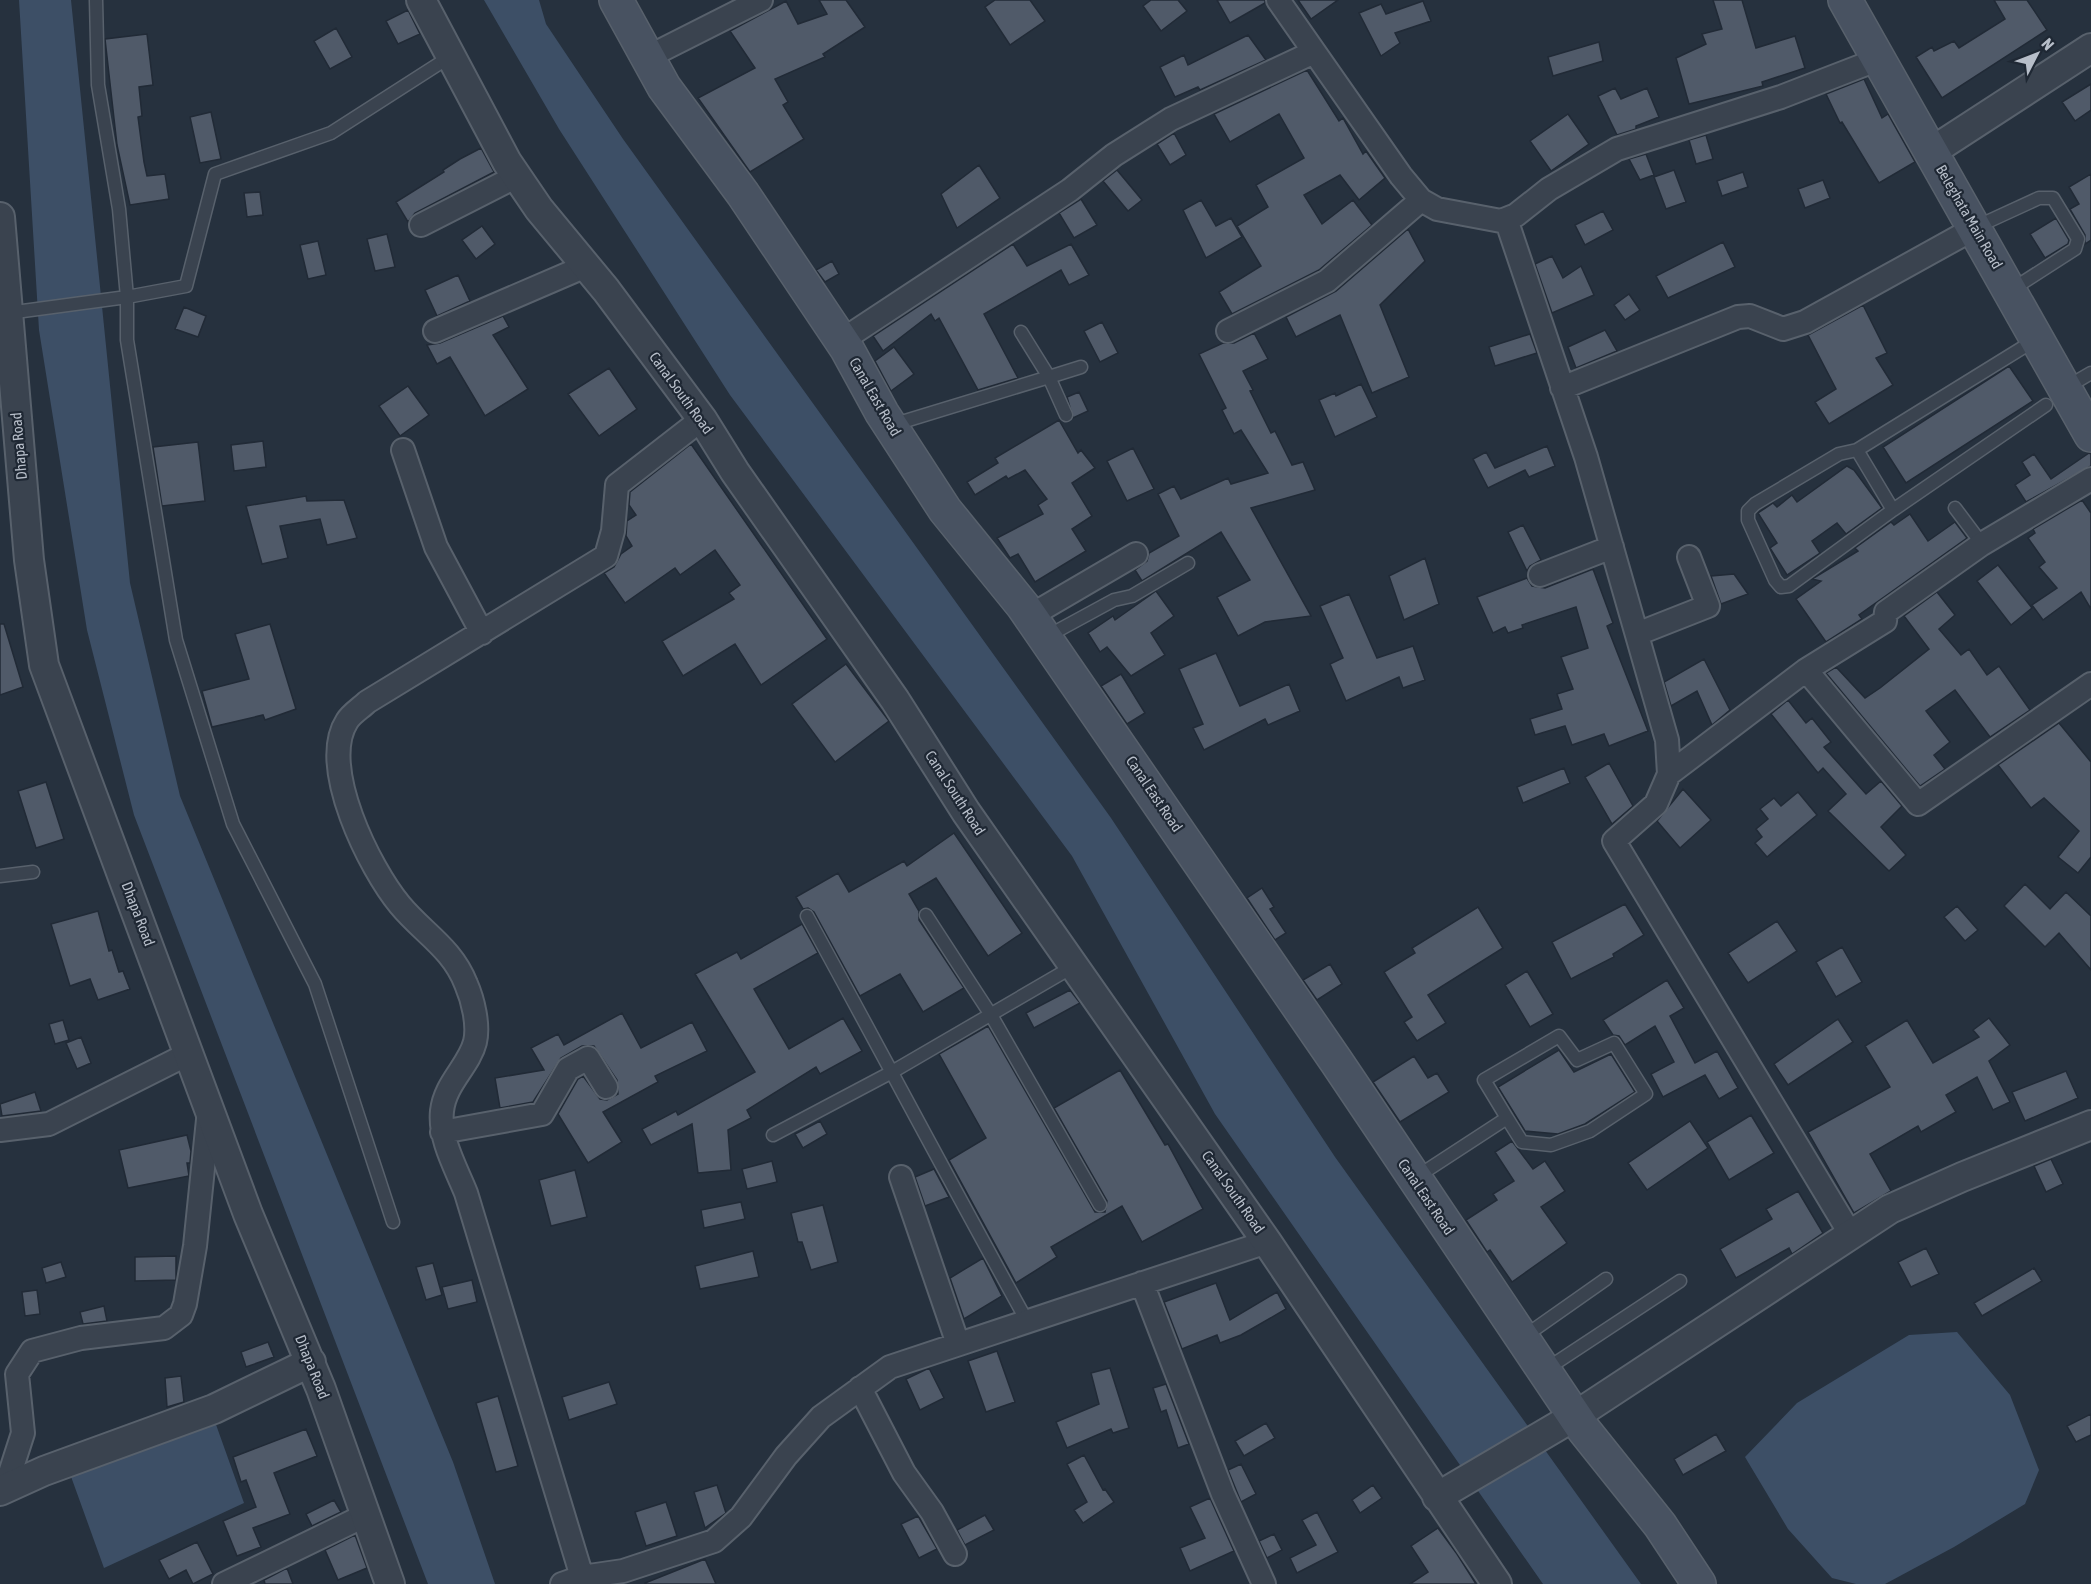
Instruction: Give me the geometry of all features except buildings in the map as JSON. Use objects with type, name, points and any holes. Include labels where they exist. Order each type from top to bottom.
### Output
[{"type":"main road","name":"Canal East Road","points":[[616,0],[664,87],[743,194],[841,341],[890,426],[945,510],[1037,626],[1521,1338],[1575,1416],[1660,1525],[1699,1584]]},
{"type":"main road","name":"Beleghata Main Road","points":[[1845,0],[2068,389],[2091,435]]},
{"type":"street","name":"Canal South Road","points":[[421,0],[517,176],[539,208],[702,418],[735,472],[895,700],[966,812],[1267,1242],[1497,1584]]},
{"type":"street","points":[[648,57],[761,0]]},
{"type":"street","points":[[1278,0],[1420,200],[1437,209],[1466,216],[1506,219],[1549,189],[1617,149],[1781,98],[1879,60]]},
{"type":"street","points":[[1931,152],[2091,48]]},
{"type":"street","points":[[841,341],[1070,190],[1114,155],[1171,119],[1314,52]]},
{"type":"street","points":[[421,225],[517,176]]},
{"type":"street","points":[[1228,331],[1327,281],[1420,200]]},
{"type":"street","name":"Dhapa Road","points":[[0,217],[4,311],[29,560],[44,665],[248,1214],[311,1362],[390,1584]]},
{"type":"street","points":[[1506,219],[1563,388],[1612,547],[1667,740],[1669,774],[1656,804],[1614,841],[1851,1235]]},
{"type":"street","points":[[1563,388],[1738,317],[1750,316],[1783,329],[1805,322],[1975,228]]},
{"type":"street","points":[[435,331],[586,266]]},
{"type":"street","points":[[702,418],[617,485],[613,531],[606,556],[367,702],[346,721],[338,754],[342,788],[366,853],[381,880],[402,907],[443,945],[466,983],[474,1010],[475,1042],[447,1092],[442,1111],[442,1132],[469,1205],[571,1581],[626,1577],[699,1548],[728,1530],[820,1417],[890,1366],[1267,1242]]},
{"type":"street","points":[[403,450],[436,547],[482,633]]},
{"type":"street","points":[[1669,774],[1806,670],[1885,621],[1886,612],[1982,544],[2091,479]]},
{"type":"street","points":[[1540,575],[1612,547]]},
{"type":"street","points":[[1037,626],[1136,554]]},
{"type":"street","points":[[1637,634],[1708,606],[1689,557]]},
{"type":"street","points":[[1806,670],[1918,804],[2091,684]]},
{"type":"street","points":[[0,1130],[49,1124],[190,1053]]},
{"type":"street","points":[[442,1132],[542,1113],[568,1069],[588,1058],[606,1087]]},
{"type":"street","points":[[2,1490],[23,1433],[9,1374],[32,1351],[81,1338],[164,1328],[181,1315],[195,1246],[209,1109]]},
{"type":"street","points":[[1437,1497],[1575,1416],[1890,1209],[2091,1125]]},
{"type":"street","points":[[901,1177],[958,1344]]},
{"type":"street","points":[[1142,1283],[1223,1494],[1264,1584]]},
{"type":"street","points":[[2,1490],[44,1471],[214,1409],[311,1362]]},
{"type":"street","points":[[860,1388],[904,1473],[933,1512],[955,1554]]},
{"type":"street","points":[[224,1584],[366,1515]]},
{"type":"lane","points":[[96,0],[98,85],[118,209],[127,297],[127,340],[154,517],[176,640],[233,824],[315,984],[393,1222]]},
{"type":"lane","points":[[4,311],[127,297],[186,285],[215,174],[332,133],[452,56]]},
{"type":"lane","points":[[1975,228],[2039,198],[2053,198],[2065,215],[2078,239],[2075,249],[2011,290]]},
{"type":"lane","points":[[1021,332],[1049,377],[1066,415]]},
{"type":"lane","points":[[2038,338],[1857,450],[1839,454],[1755,504],[1748,511],[1748,520],[1775,580],[1781,587],[1789,586],[1893,510],[2068,389]]},
{"type":"lane","points":[[890,426],[1081,367]]},
{"type":"lane","points":[[1857,450],[1893,510]]},
{"type":"lane","points":[[1955,508],[1982,544]]},
{"type":"lane","points":[[1037,626],[1132,596],[1188,563]]},
{"type":"lane","points":[[0,876],[33,872]]},
{"type":"lane","points":[[926,915],[991,1015],[1100,1205]]},
{"type":"lane","points":[[807,916],[892,1072],[909,1109],[1027,1321]]},
{"type":"lane","points":[[773,1135],[892,1072],[1075,966]]},
{"type":"lane","points":[[1560,1036],[1577,1060],[1614,1044],[1647,1094],[1590,1131],[1551,1145],[1522,1142],[1507,1118],[1484,1080],[1560,1036]]},
{"type":"lane","points":[[1414,1179],[1507,1118]]},
{"type":"lane","points":[[1521,1338],[1606,1279]]},
{"type":"lane","points":[[1544,1371],[1680,1281]]},
{"type":"water","points":[[19,0],[71,0],[130,583],[180,796],[453,1462],[495,1584],[428,1584],[134,815],[87,630],[39,330]]},
{"type":"water","points":[[484,0],[539,0],[546,24],[623,139],[1111,818],[1335,1157],[1641,1584],[1543,1584],[1215,1114],[1072,856],[730,395],[559,129]]},
{"type":"water","points":[[1957,1332],[2010,1395],[2039,1470],[2025,1504],[1954,1547],[1885,1584],[1856,1584],[1832,1578],[1788,1529],[1745,1457],[1797,1403],[1909,1335]]},
{"type":"water","points":[[214,1419],[244,1503],[104,1568],[69,1471]]}]
